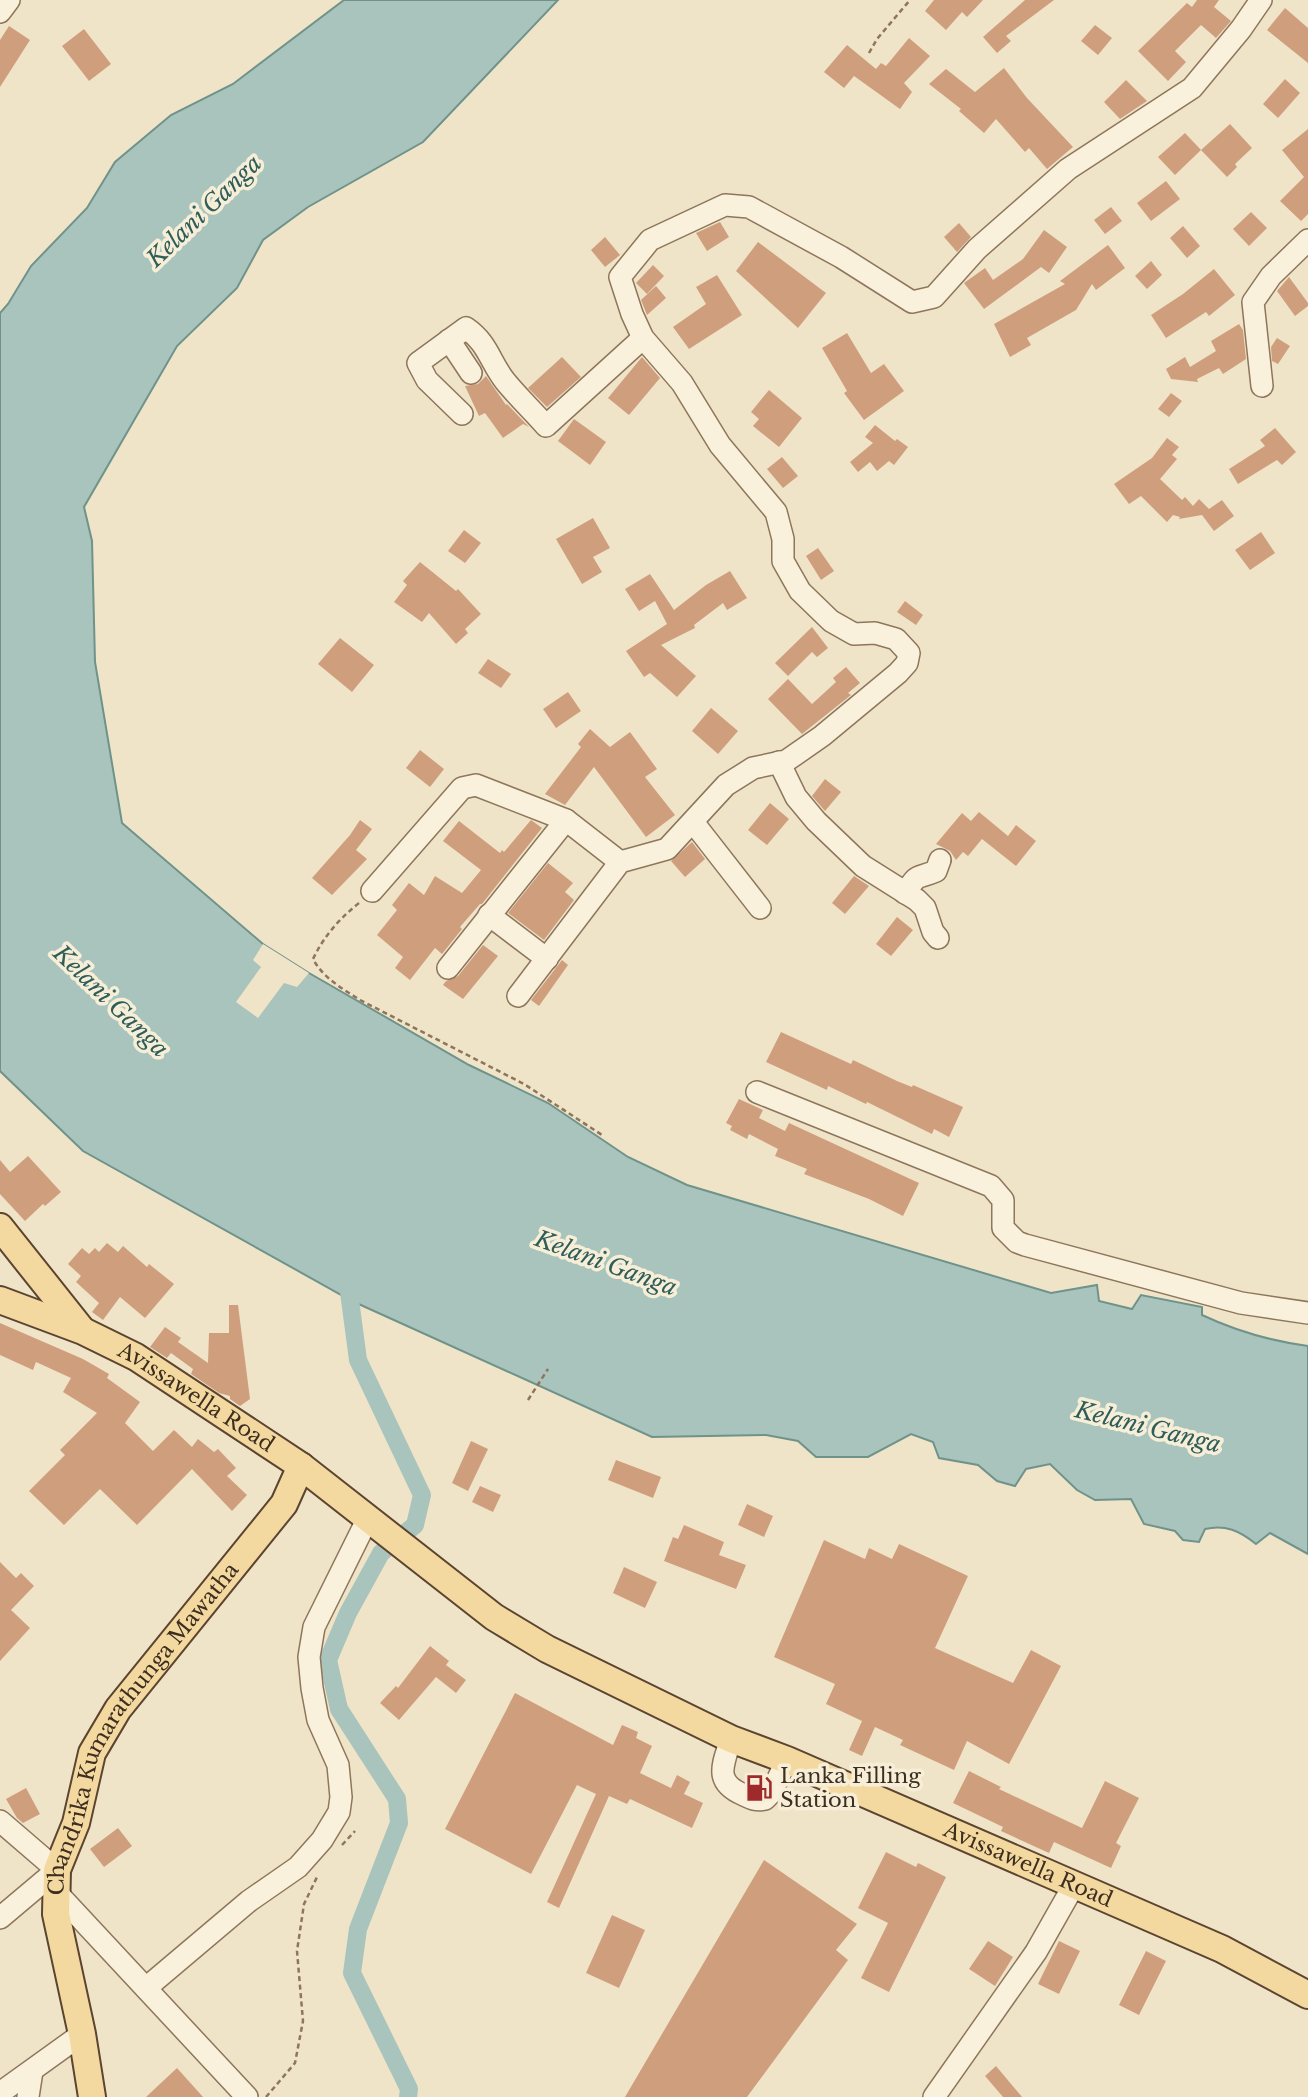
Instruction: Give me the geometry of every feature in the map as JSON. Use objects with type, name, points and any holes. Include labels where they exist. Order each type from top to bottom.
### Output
[{"type":"main road","points":[[0,1227],[83,1331]]},
{"type":"main road","name":"Avissawella Road","points":[[0,1300],[83,1331],[136,1357],[301,1465],[494,1617],[547,1649],[731,1739],[787,1760],[1222,1949],[1308,1995]]},
{"type":"main road","name":"Chandrika Kumarathunga Mawatha","points":[[92,2097],[82,2034],[56,1914],[57,1881],[76,1823],[92,1754],[118,1709],[284,1504],[301,1465]]},
{"type":"street","points":[[0,12],[9,0]]},
{"type":"street","points":[[518,996],[620,862],[667,849],[726,785],[753,768],[786,761],[822,736],[907,663],[909,653],[896,639],[876,633],[855,634],[831,621],[800,591],[783,561],[783,539],[776,512],[720,445],[682,383],[643,338],[620,277],[650,240],[725,205],[749,207],[761,213],[841,257],[912,302],[934,297],[977,249],[1068,169],[1192,88],[1241,29],[1261,0]]},
{"type":"street","points":[[1262,386],[1253,302],[1271,276],[1308,240]]},
{"type":"street","points":[[462,414],[426,380],[418,363],[466,328],[488,349],[503,379],[547,426],[643,338]]},
{"type":"street","points":[[449,340],[471,373]]},
{"type":"street","points":[[779,762],[796,797],[816,821],[863,866],[905,893],[933,904],[929,924],[938,938]]},
{"type":"street","points":[[372,891],[462,788],[468,785],[476,785],[566,820],[620,862]]},
{"type":"street","points":[[448,968],[566,820]]},
{"type":"street","points":[[693,822],[760,908]]},
{"type":"street","points":[[905,893],[915,878],[936,871],[940,860]]},
{"type":"street","points":[[489,915],[547,958]]},
{"type":"street","points":[[757,1092],[991,1186],[1003,1200],[1003,1228],[1017,1242],[1241,1303],[1308,1313]]},
{"type":"street","points":[[146,1988],[249,1901],[298,1867],[322,1840],[339,1812],[341,1797],[338,1765],[318,1720],[309,1657],[314,1627],[372,1521]]},
{"type":"street","points":[[731,1739],[722,1770],[723,1780],[730,1789],[756,1801],[765,1799],[771,1793],[787,1760]]},
{"type":"street","points":[[0,1821],[57,1881],[146,1988],[247,2097]]},
{"type":"street","points":[[0,1918],[57,1881]]},
{"type":"street","points":[[934,2097],[1036,1952],[1074,1885]]},
{"type":"street","points":[[0,2093],[82,2034]]},
{"type":"street","points":[[28,2097],[32,2071]]},
{"type":"path","points":[[869,53],[877,39],[910,0]]},
{"type":"path","points":[[372,891],[335,923],[318,947],[313,959],[318,969],[336,985],[360,1000],[524,1084],[601,1135]]},
{"type":"path","points":[[528,1400],[548,1369]]},
{"type":"path","points":[[338,1850],[355,1831]]},
{"type":"path","points":[[266,2097],[295,2063],[303,2021],[297,1951],[304,1904],[321,1868]]},
{"type":"water","name":"Kelani Ganga","points":[[344,0],[558,0],[423,142],[308,207],[263,240],[237,288],[177,346],[84,507],[92,541],[95,662],[122,823],[263,944],[469,1065],[548,1103],[628,1157],[687,1185],[1051,1293],[1097,1285],[1099,1301],[1132,1309],[1141,1295],[1202,1307],[1202,1315],[1241,1331],[1308,1346],[1308,1554],[1270,1533],[1256,1544],[1244,1535],[1219,1527],[1205,1529],[1199,1542],[1183,1540],[1175,1531],[1144,1524],[1131,1499],[1095,1500],[1077,1490],[1050,1464],[1026,1469],[1015,1486],[997,1481],[978,1465],[939,1458],[933,1442],[911,1434],[868,1457],[816,1457],[798,1441],[766,1435],[652,1437],[352,1301],[83,1151],[0,1071],[0,313],[31,266],[87,208],[115,162],[171,115],[233,84]]},
{"type":"pier","points":[[263,944],[309,973],[297,987],[284,983],[258,1018],[236,1002],[261,967],[253,960]]},
{"type":"building","points":[[934,0],[983,0],[967,17],[962,12],[946,30],[925,11]]},
{"type":"building","points":[[1025,0],[1054,0],[1006,36],[1011,41],[997,53],[983,37]]},
{"type":"building","points":[[1197,0],[1219,0],[1214,7],[1231,21],[1216,38],[1201,25],[1175,51],[1186,62],[1168,81],[1138,51],[1187,3],[1192,7]]},
{"type":"building","points":[[1285,8],[1308,28],[1308,63],[1267,30]]},
{"type":"building","points":[[1095,25],[1112,38],[1098,55],[1081,41]]},
{"type":"building","points":[[9,26],[30,40],[0,87],[0,40]]},
{"type":"building","points":[[84,29],[111,64],[89,81],[62,46]]},
{"type":"building","points":[[909,38],[930,56],[904,83],[912,92],[900,109],[854,76],[844,88],[824,72],[847,45],[876,69],[881,63],[886,66]]},
{"type":"building","points":[[1004,68],[1027,98],[1073,147],[1047,169],[1029,148],[1025,152],[996,119],[984,133],[959,111],[961,109],[929,84],[946,69],[975,92]]},
{"type":"building","points":[[1285,79],[1300,93],[1278,118],[1263,104]]},
{"type":"building","points":[[1126,80],[1147,101],[1120,119],[1104,102]]},
{"type":"building","points":[[1230,124],[1252,148],[1235,164],[1237,167],[1227,177],[1201,150]]},
{"type":"building","points":[[1308,129],[1308,214],[1301,221],[1280,201],[1304,177],[1282,150]]},
{"type":"building","points":[[1185,133],[1201,150],[1175,175],[1158,157]]},
{"type":"building","points":[[1166,181],[1180,199],[1151,221],[1137,203]]},
{"type":"building","points":[[1111,207],[1122,221],[1105,234],[1094,220]]},
{"type":"building","points":[[1251,212],[1267,228],[1249,246],[1233,229]]},
{"type":"building","points":[[720,222],[729,237],[707,251],[696,233]]},
{"type":"building","points":[[959,223],[971,237],[957,252],[944,237]]},
{"type":"building","points":[[1183,226],[1200,246],[1187,258],[1170,238]]},
{"type":"building","points":[[1044,230],[1067,247],[1049,273],[1041,267],[984,309],[964,283],[985,268],[993,280],[1023,259]]},
{"type":"building","points":[[605,237],[620,255],[605,267],[591,250]]},
{"type":"building","points":[[758,242],[826,293],[798,328],[736,271]]},
{"type":"building","points":[[1108,245],[1125,268],[1096,290],[1092,284],[1076,310],[1027,338],[1031,345],[1010,357],[994,324],[1065,284],[1060,281]]},
{"type":"building","points":[[1151,261],[1162,275],[1147,289],[1135,276]]},
{"type":"building","points":[[653,265],[664,276],[647,294],[636,283]]},
{"type":"building","points":[[1214,269],[1235,295],[1209,316],[1206,312],[1166,338],[1151,315]]},
{"type":"building","points":[[717,275],[742,315],[689,349],[673,327],[706,304],[696,287]]},
{"type":"building","points":[[1289,277],[1308,303],[1308,306],[1295,316],[1277,291]]},
{"type":"building","points":[[656,286],[666,298],[647,315],[641,300]]},
{"type":"building","points":[[1239,324],[1243,330],[1246,359],[1223,374],[1219,368],[1197,379],[1198,382],[1171,379],[1166,369],[1185,357],[1190,367],[1216,351],[1211,341]]},
{"type":"building","points":[[847,333],[871,373],[884,364],[904,391],[864,420],[844,393],[847,391],[822,348]]},
{"type":"building","points":[[1277,338],[1290,346],[1278,364],[1272,361],[1271,347]]},
{"type":"building","points":[[562,357],[581,377],[547,407],[528,388]]},
{"type":"building","points":[[642,357],[660,378],[629,415],[608,398]]},
{"type":"building","points":[[486,376],[506,405],[529,427],[523,424],[503,438],[485,413],[479,416],[465,386],[478,384]]},
{"type":"building","points":[[769,390],[802,418],[779,447],[753,426],[759,419],[751,412]]},
{"type":"building","points":[[1171,393],[1182,401],[1169,417],[1158,409]]},
{"type":"building","points":[[574,419],[606,442],[590,465],[558,441]]},
{"type":"building","points":[[875,425],[895,441],[897,439],[908,447],[894,465],[889,461],[877,471],[870,462],[858,472],[850,462],[873,443],[865,437]]},
{"type":"building","points":[[1275,428],[1296,452],[1282,465],[1277,460],[1238,484],[1229,469],[1265,446],[1260,440]]},
{"type":"building","points":[[1167,438],[1179,447],[1172,455],[1177,459],[1160,479],[1182,500],[1185,497],[1193,506],[1199,499],[1209,509],[1222,500],[1234,516],[1214,531],[1202,515],[1179,519],[1180,517],[1173,515],[1167,522],[1141,496],[1129,504],[1114,484],[1152,458]]},
{"type":"building","points":[[782,457],[798,476],[783,488],[767,469]]},
{"type":"building","points":[[593,518],[610,548],[593,557],[602,572],[582,584],[556,539]]},
{"type":"building","points":[[464,530],[481,543],[465,563],[448,551]]},
{"type":"building","points":[[1261,532],[1275,553],[1250,570],[1235,550]]},
{"type":"building","points":[[818,548],[834,571],[821,580],[806,556]]},
{"type":"building","points":[[420,562],[456,591],[458,589],[481,614],[465,629],[468,633],[456,644],[429,613],[422,622],[394,602],[407,585],[403,581]]},
{"type":"building","points":[[730,571],[747,598],[727,610],[723,603],[694,625],[695,628],[661,645],[696,676],[677,697],[650,673],[644,677],[626,651],[667,624],[655,601],[639,611],[625,589],[650,574],[674,610],[706,585]]},
{"type":"building","points":[[905,601],[923,615],[916,625],[897,612]]},
{"type":"building","points":[[812,627],[828,648],[817,657],[812,652],[788,676],[775,663]]},
{"type":"building","points":[[340,638],[374,665],[352,692],[318,664]]},
{"type":"building","points":[[488,659],[511,674],[501,688],[478,673]]},
{"type":"building","points":[[846,667],[860,683],[848,693],[851,695],[802,734],[768,699],[788,679],[812,704],[836,682],[833,678]]},
{"type":"building","points":[[568,692],[581,711],[556,728],[543,709]]},
{"type":"building","points":[[711,708],[738,731],[718,754],[692,731]]},
{"type":"building","points":[[590,729],[610,747],[630,732],[657,769],[645,777],[675,815],[646,837],[594,767],[565,805],[545,794],[581,747],[578,744]]},
{"type":"building","points":[[420,750],[444,769],[430,787],[406,768]]},
{"type":"building","points":[[825,779],[841,792],[825,811],[812,796]]},
{"type":"building","points":[[770,803],[789,819],[767,845],[748,830]]},
{"type":"building","points":[[979,812],[1008,836],[1016,825],[1036,841],[1016,866],[982,839],[968,856],[963,852],[956,860],[950,851],[936,844],[962,813],[971,821]]},
{"type":"building","points":[[360,820],[372,829],[356,850],[367,859],[332,895],[312,878]]},
{"type":"building","points":[[531,820],[542,828],[482,904],[460,927],[462,929],[442,954],[435,948],[410,980],[395,968],[403,957],[377,935],[397,910],[392,905],[409,883],[424,895],[435,876],[462,893],[481,870],[443,841],[459,821],[500,853],[502,850],[504,852]]},
{"type":"building","points":[[692,842],[705,859],[685,877],[671,861]]},
{"type":"building","points":[[548,863],[573,883],[565,892],[574,900],[544,940],[508,913]]},
{"type":"building","points":[[854,876],[869,886],[845,914],[832,903]]},
{"type":"building","points":[[897,917],[913,930],[891,956],[876,944]]},
{"type":"building","points":[[483,945],[498,956],[463,999],[443,985],[458,976]]},
{"type":"building","points":[[562,960],[568,965],[539,1006],[531,1000]]},
{"type":"building","points":[[781,1032],[851,1064],[853,1060],[963,1107],[949,1137],[934,1129],[932,1134],[867,1102],[866,1104],[828,1086],[827,1090],[766,1062]]},
{"type":"building","points":[[739,1099],[763,1110],[759,1118],[785,1131],[789,1123],[919,1183],[903,1216],[869,1199],[804,1174],[807,1169],[775,1156],[778,1149],[749,1134],[747,1139],[730,1130],[732,1126],[726,1123]]},
{"type":"building","points":[[28,1156],[61,1192],[25,1221],[0,1194],[0,1160],[10,1172]]},
{"type":"building","points":[[107,1243],[118,1252],[123,1246],[147,1267],[149,1264],[174,1284],[145,1318],[120,1297],[103,1320],[92,1312],[99,1303],[76,1282],[81,1276],[68,1264],[82,1248],[89,1254],[95,1248],[99,1252]]},
{"type":"building","points":[[229,1305],[238,1305],[250,1399],[240,1406],[230,1399],[230,1396],[219,1393],[191,1374],[193,1369],[171,1353],[167,1358],[150,1347],[165,1327],[181,1338],[178,1342],[208,1363],[209,1333],[229,1333]]},
{"type":"building","points":[[0,1323],[83,1359],[109,1374],[107,1378],[140,1402],[125,1423],[153,1451],[174,1430],[192,1447],[198,1439],[214,1452],[218,1449],[236,1468],[227,1476],[247,1495],[232,1511],[192,1469],[137,1525],[100,1489],[64,1525],[29,1491],[65,1455],[60,1450],[97,1413],[63,1392],[71,1378],[36,1362],[33,1370],[0,1355]]},
{"type":"building","points":[[471,1441],[488,1449],[468,1491],[452,1483]]},
{"type":"building","points":[[616,1460],[661,1477],[653,1498],[608,1480]]},
{"type":"building","points":[[480,1486],[501,1495],[493,1512],[472,1502]]},
{"type":"building","points":[[747,1504],[773,1516],[764,1537],[738,1525]]},
{"type":"building","points":[[684,1525],[724,1542],[719,1555],[746,1565],[736,1589],[664,1561],[673,1537],[678,1539]]},
{"type":"building","points":[[824,1540],[865,1559],[869,1548],[892,1559],[899,1544],[968,1576],[935,1648],[1013,1683],[1031,1650],[1061,1666],[1009,1764],[967,1741],[954,1770],[900,1745],[903,1740],[875,1727],[862,1756],[849,1750],[862,1721],[826,1704],[835,1684],[774,1657]]},
{"type":"building","points":[[0,1562],[16,1578],[21,1573],[34,1586],[11,1610],[30,1628],[0,1661]]},
{"type":"building","points":[[624,1567],[657,1582],[645,1608],[613,1593]]},
{"type":"building","points":[[430,1646],[449,1661],[446,1665],[466,1680],[456,1693],[436,1677],[399,1720],[380,1703],[396,1686],[398,1688]]},
{"type":"building","points":[[515,1693],[613,1745],[622,1725],[638,1732],[636,1738],[652,1746],[640,1773],[671,1788],[677,1775],[690,1782],[684,1794],[703,1803],[692,1828],[630,1799],[627,1804],[609,1796],[559,1908],[547,1902],[596,1794],[577,1785],[531,1874],[445,1829]]},
{"type":"building","points":[[969,1771],[1001,1787],[999,1789],[1082,1828],[1105,1781],[1139,1798],[1116,1843],[1121,1846],[1111,1868],[1054,1842],[1049,1853],[1001,1831],[1003,1827],[953,1803]]},
{"type":"building","points":[[26,1788],[40,1814],[23,1823],[6,1799]]},
{"type":"building","points":[[118,1828],[132,1846],[104,1867],[90,1849]]},
{"type":"building","points":[[886,1852],[916,1867],[918,1863],[946,1877],[889,1992],[861,1978],[888,1923],[858,1908]]},
{"type":"building","points":[[764,1860],[857,1924],[836,1950],[848,1960],[747,2097],[625,2097]]},
{"type":"building","points":[[612,1915],[645,1930],[619,1988],[586,1973]]},
{"type":"building","points":[[988,1941],[1013,1957],[995,1986],[969,1969]]},
{"type":"building","points":[[1059,1941],[1080,1951],[1059,1994],[1038,1984]]},
{"type":"building","points":[[1146,1951],[1166,1961],[1139,2015],[1119,2005]]},
{"type":"building","points":[[996,2066],[1022,2097],[1003,2097],[985,2076]]},
{"type":"building","points":[[177,2068],[203,2097],[146,2097]]},
{"type":"waterway","points":[[352,1279],[349,1292],[358,1360],[422,1495],[415,1525],[381,1553],[348,1613],[328,1660],[339,1709],[397,1799],[399,1823],[358,1929],[352,1973],[409,2089],[408,2097]]},
{"type":"place","name":"Lanka Filling Station","points":[[759,1788]]}]
